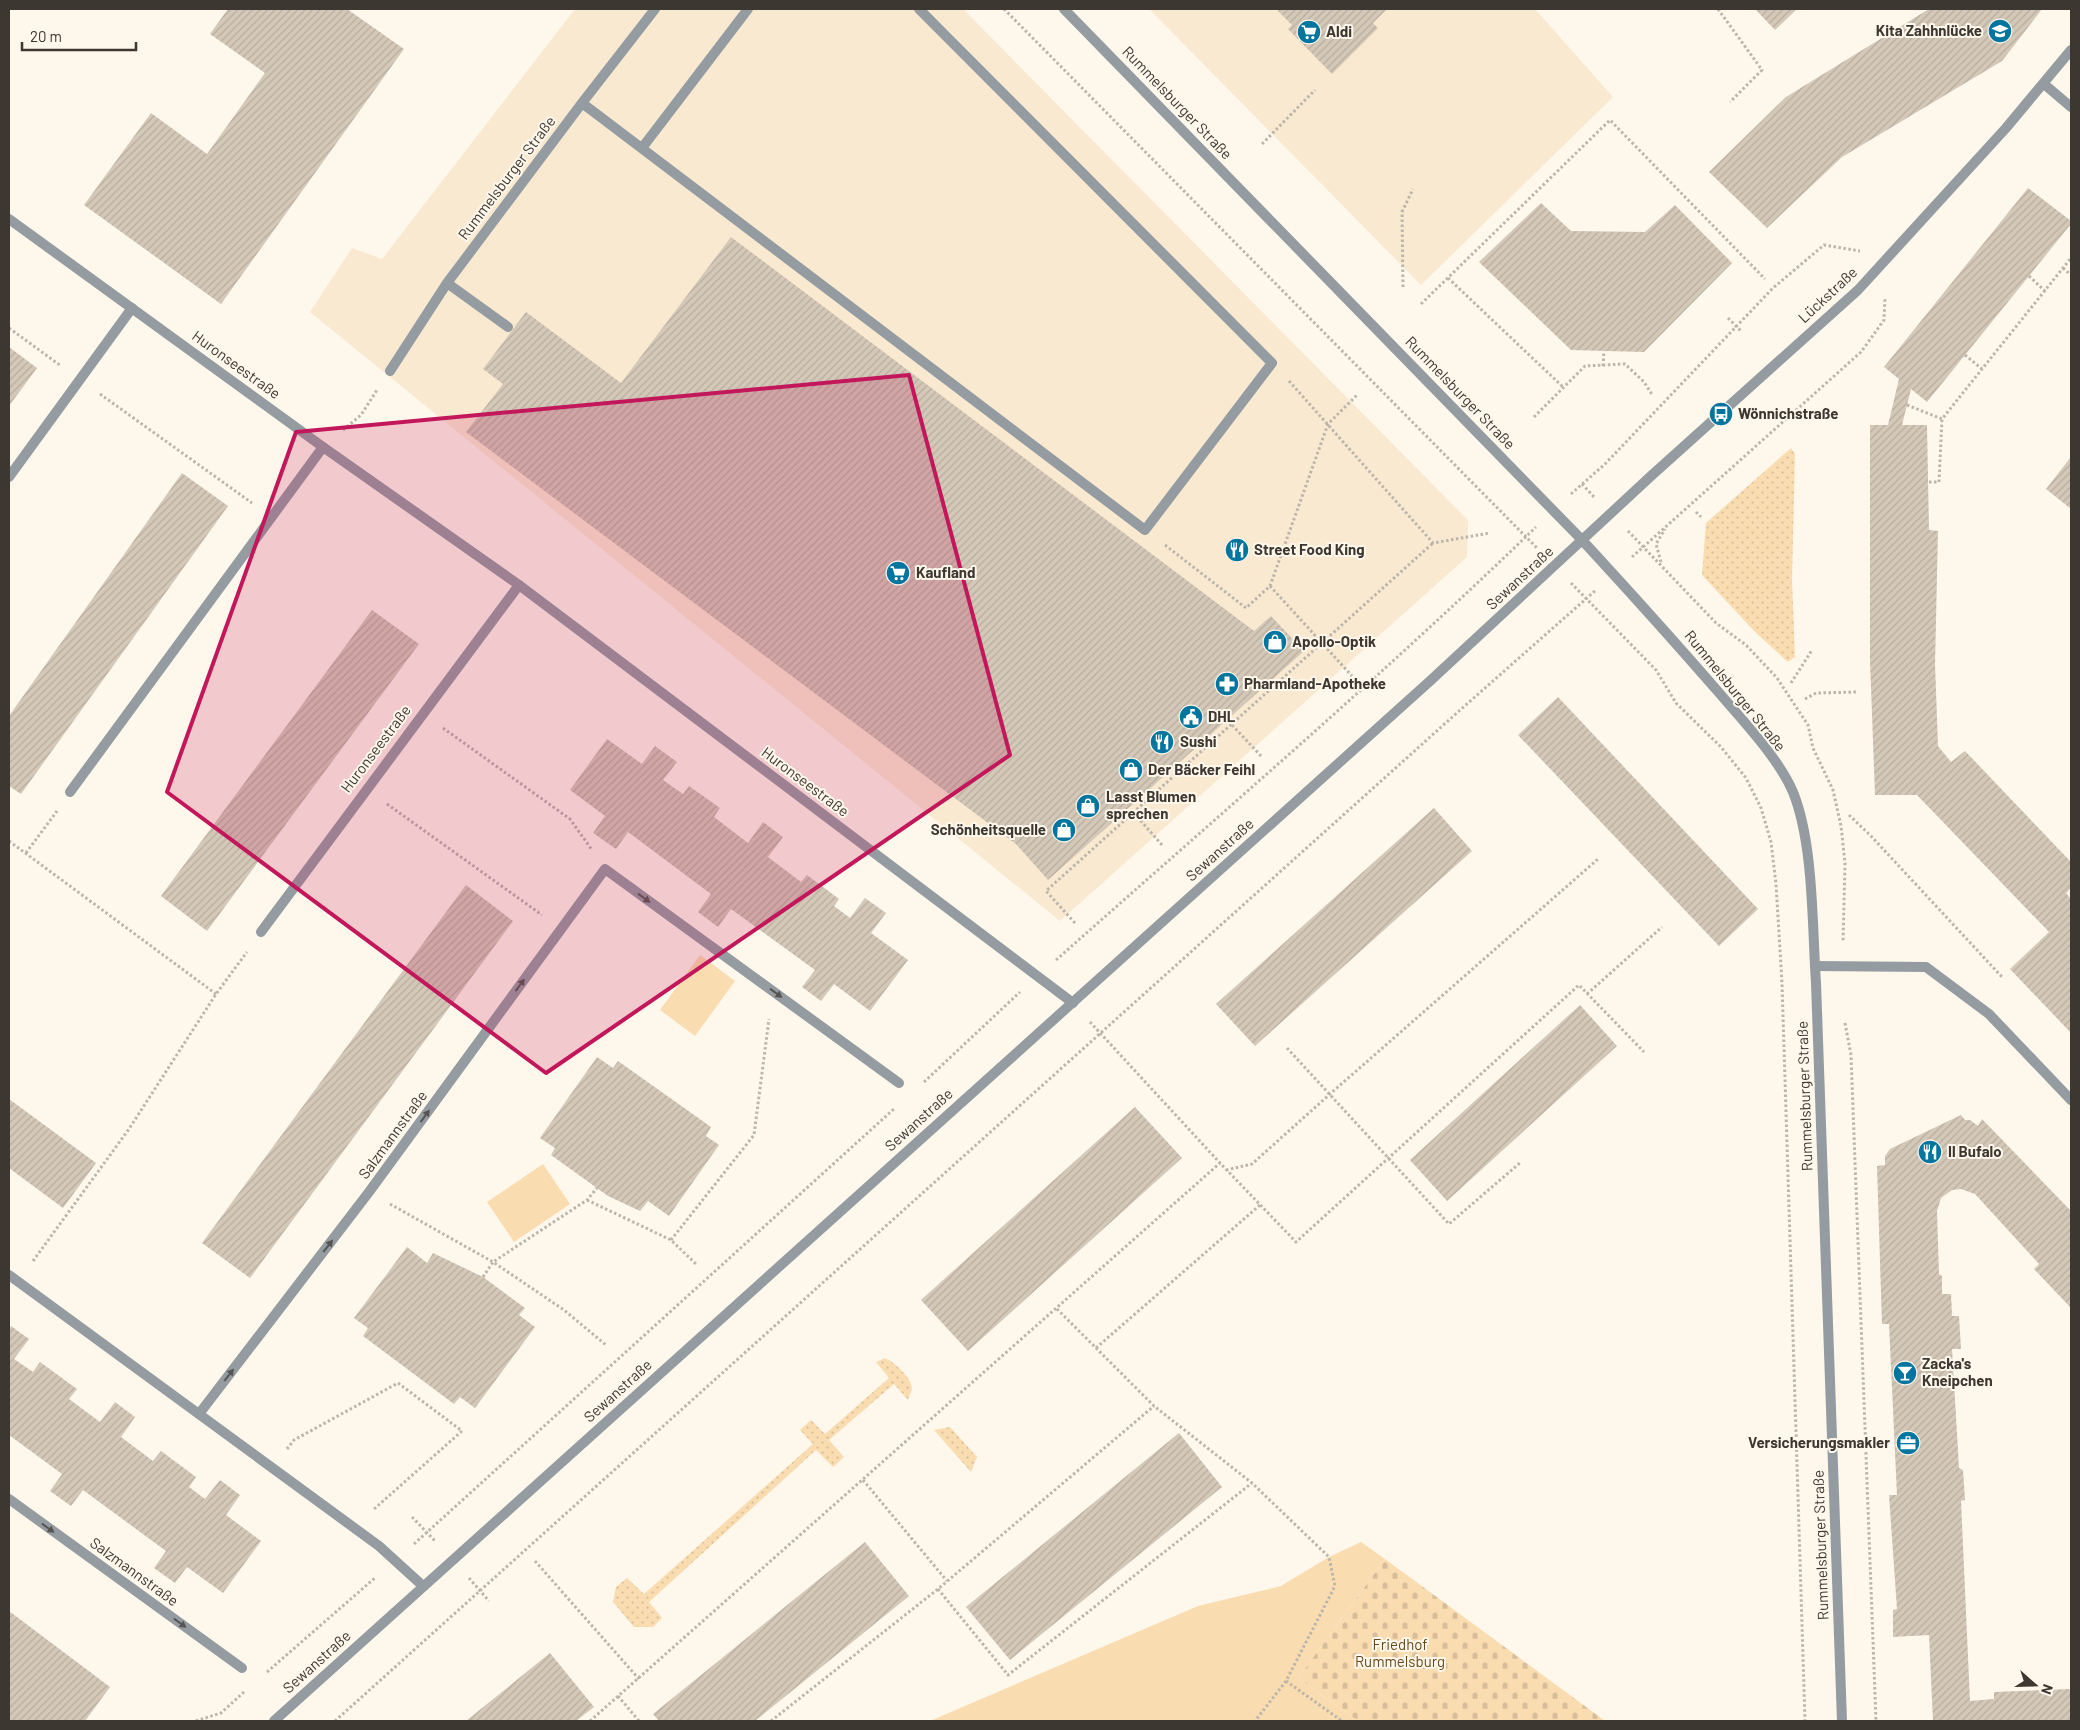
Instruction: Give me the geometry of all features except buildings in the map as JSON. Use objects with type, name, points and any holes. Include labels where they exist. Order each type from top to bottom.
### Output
[{"type":"street","name":"Rummelsburger Straße","points":[[390,371],[447,283],[655,9]]},
{"type":"street","points":[[642,148],[748,9]]},
{"type":"street","points":[[582,103],[1145,530],[1272,363],[919,9]]},
{"type":"street","name":"Rummelsburger Straße","points":[[1064,9],[1582,540],[1652,615],[1747,726],[1769,754],[1792,790],[1804,834],[1811,896],[1815,966],[1842,1721]]},
{"type":"street","name":"Lückstraße","points":[[1582,540],[1858,290],[2044,84],[2071,50]]},
{"type":"street","points":[[2044,84],[2071,106]]},
{"type":"street","name":"Huronseestraße","points":[[9,219],[323,447],[518,585],[1072,1003]]},
{"type":"street","points":[[447,283],[508,327]]},
{"type":"street","points":[[9,477],[132,308]]},
{"type":"street","points":[[70,792],[323,447]]},
{"type":"street","name":"Sewanstraße","points":[[274,1721],[1437,675],[1582,540]]},
{"type":"street","name":"Huronseestraße","points":[[261,932],[518,585]]},
{"type":"street","points":[[605,869],[898,1083]]},
{"type":"street","name":"Salzmannstraße","points":[[199,1414],[369,1192],[605,869]]},
{"type":"street","points":[[1815,966],[1926,967],[1989,1014],[2071,1100]]},
{"type":"street","points":[[9,1275],[380,1546],[423,1586]]},
{"type":"street","name":"Salzmannstraße","points":[[9,1499],[242,1668]]},
{"type":"path","points":[[1004,9],[1496,505]]},
{"type":"path","points":[[1718,9],[1762,70],[1730,102]]},
{"type":"path","points":[[1262,144],[1316,90]]},
{"type":"path","points":[[1421,304],[1610,120],[1765,279]]},
{"type":"path","points":[[1403,287],[1402,212],[1413,188]]},
{"type":"path","points":[[1617,452],[1773,288],[1824,245],[1889,256],[1884,320],[1860,352],[1688,506]]},
{"type":"path","points":[[1929,482],[1939,482],[1942,418],[2071,258]]},
{"type":"path","points":[[2063,268],[2071,275]]},
{"type":"path","points":[[2029,276],[2045,291]]},
{"type":"path","points":[[1448,278],[1564,387]]},
{"type":"path","points":[[1728,318],[1742,332]]},
{"type":"path","points":[[9,328],[272,517]]},
{"type":"path","points":[[1603,366],[1604,351]]},
{"type":"path","points":[[1965,355],[1982,369]]},
{"type":"path","points":[[1272,363],[1433,543]]},
{"type":"path","points":[[1534,417],[1584,366],[1625,364],[1644,382],[1653,396]]},
{"type":"path","points":[[323,447],[361,415],[390,371]]},
{"type":"path","points":[[1145,530],[1246,608],[1270,586],[1328,424],[1357,396]]},
{"type":"path","points":[[1907,405],[1942,418]]},
{"type":"path","points":[[1696,512],[1701,517]]},
{"type":"path","points":[[1662,565],[1656,553],[1656,544],[1667,526]]},
{"type":"path","points":[[1075,923],[1046,891],[1433,543],[1490,533]]},
{"type":"path","points":[[1057,958],[1495,568]]},
{"type":"path","points":[[1270,586],[1352,676]]},
{"type":"path","points":[[335,1721],[1459,711],[1552,631]]},
{"type":"path","points":[[1630,644],[1656,670],[1676,703],[1721,747],[1746,778],[1761,808],[1771,842],[1776,884],[1782,983],[1805,1721]]},
{"type":"path","points":[[1791,683],[1812,650]]},
{"type":"path","points":[[1805,700],[1816,693],[1857,692]]},
{"type":"path","points":[[422,713],[570,819],[605,869]]},
{"type":"path","points":[[1232,725],[1262,757]]},
{"type":"path","points":[[366,788],[561,928]]},
{"type":"path","points":[[26,853],[70,792]]},
{"type":"path","points":[[1134,813],[1162,845]]},
{"type":"path","points":[[1850,816],[2002,976]]},
{"type":"path","points":[[9,841],[216,994]]},
{"type":"path","points":[[1226,1170],[1252,1164],[1598,859]]},
{"type":"path","points":[[1587,994],[1662,927]]},
{"type":"path","points":[[18,1282],[129,1130],[216,994],[261,932]]},
{"type":"path","points":[[1072,1003],[1226,1170],[1296,1242],[1579,985],[1644,1052]]},
{"type":"path","points":[[671,1240],[754,1135],[772,991]]},
{"type":"path","points":[[917,1088],[993,1017]]},
{"type":"path","points":[[1844,1019],[1851,1055],[1876,1721]]},
{"type":"path","points":[[1288,1048],[1449,1224],[1521,1162]]},
{"type":"path","points":[[263,1675],[395,1561],[902,1101]]},
{"type":"path","points":[[590,1721],[1220,1163]]},
{"type":"path","points":[[483,1277],[493,1262],[587,1200],[597,1188]]},
{"type":"path","points":[[369,1192],[493,1262],[564,1310],[606,1345]]},
{"type":"path","points":[[587,1200],[671,1240],[697,1265]]},
{"type":"path","points":[[1096,1348],[1260,1205]]},
{"type":"path","points":[[1057,1309],[1154,1406],[1252,1483],[1329,1556],[1335,1586],[1286,1681],[1255,1721]]},
{"type":"path","points":[[272,1467],[294,1440],[398,1383],[462,1430],[354,1527]]},
{"type":"path","points":[[772,1721],[938,1589],[1154,1406]]},
{"type":"path","points":[[862,1480],[947,1581]]},
{"type":"path","points":[[938,1589],[1008,1675],[1252,1483]]},
{"type":"path","points":[[535,1561],[639,1679]]},
{"type":"path","points":[[1286,1681],[1342,1721]]},
{"type":"path","points":[[196,1721],[221,1713],[248,1688]]},
{"type":"path","points":[[618,1696],[639,1721]]},
{"type":"highlighted area","points":[[909,375],[1010,755],[546,1073],[167,792],[296,432]]},
{"type":"shaded area","points":[[575,9],[963,9],[1468,520],[1467,557],[1060,921],[310,312],[352,248],[382,259]]},
{"type":"shaded area","points":[[1149,9],[1535,9],[1613,97],[1421,285]]},
{"type":"green space","points":[[1791,448],[1795,454],[1792,580],[1795,657],[1788,662],[1755,632],[1702,575],[1706,523]]},
{"type":"green space","points":[[700,955],[735,981],[695,1036],[660,1010]]},
{"type":"green space","points":[[543,1164],[570,1204],[514,1242],[487,1202]]},
{"type":"green space","points":[[885,1358],[897,1366],[909,1379],[912,1388],[908,1400],[894,1384],[829,1440],[844,1457],[833,1467],[816,1450],[649,1602],[662,1618],[653,1627],[634,1627],[613,1602],[616,1587],[627,1578],[644,1594],[813,1444],[800,1430],[811,1420],[825,1434],[889,1378],[876,1362]]},
{"type":"green space","points":[[950,1427],[977,1457],[971,1472],[934,1430]]},
{"type":"green space","points":[[1361,1542],[1385,1559],[1298,1678],[1358,1721],[930,1721],[1198,1606],[1281,1586],[1329,1557]]},
{"type":"green space","name":"Friedhof Rummelsburg","points":[[1385,1559],[1605,1721],[1358,1721],[1298,1678]]},
{"type":"place","name":"Kita Zahhnlücke","points":[[2000,31]]},
{"type":"place","name":"Aldi","points":[[1309,32]]},
{"type":"place","name":"Wönnichstraße","points":[[1721,414]]},
{"type":"place","name":"Street Food King","points":[[1237,550]]},
{"type":"place","name":"Kaufland","points":[[898,573]]},
{"type":"place","name":"Apollo-Optik","points":[[1275,642]]},
{"type":"place","name":"Pharmland-Apotheke","points":[[1227,684]]},
{"type":"place","name":"DHL","points":[[1191,717]]},
{"type":"place","name":"Sushi","points":[[1162,742]]},
{"type":"place","name":"Der Bäcker Feihl","points":[[1131,770]]},
{"type":"place","name":"Lasst Blumen sprechen","points":[[1088,806]]},
{"type":"place","name":"Schönheitsquelle","points":[[1064,830]]},
{"type":"place","name":"Il Bufalo","points":[[1930,1152]]},
{"type":"place","name":"Zacka's Kneipchen","points":[[1905,1373]]},
{"type":"place","name":"Versicherungsmakler","points":[[1908,1443]]}]
